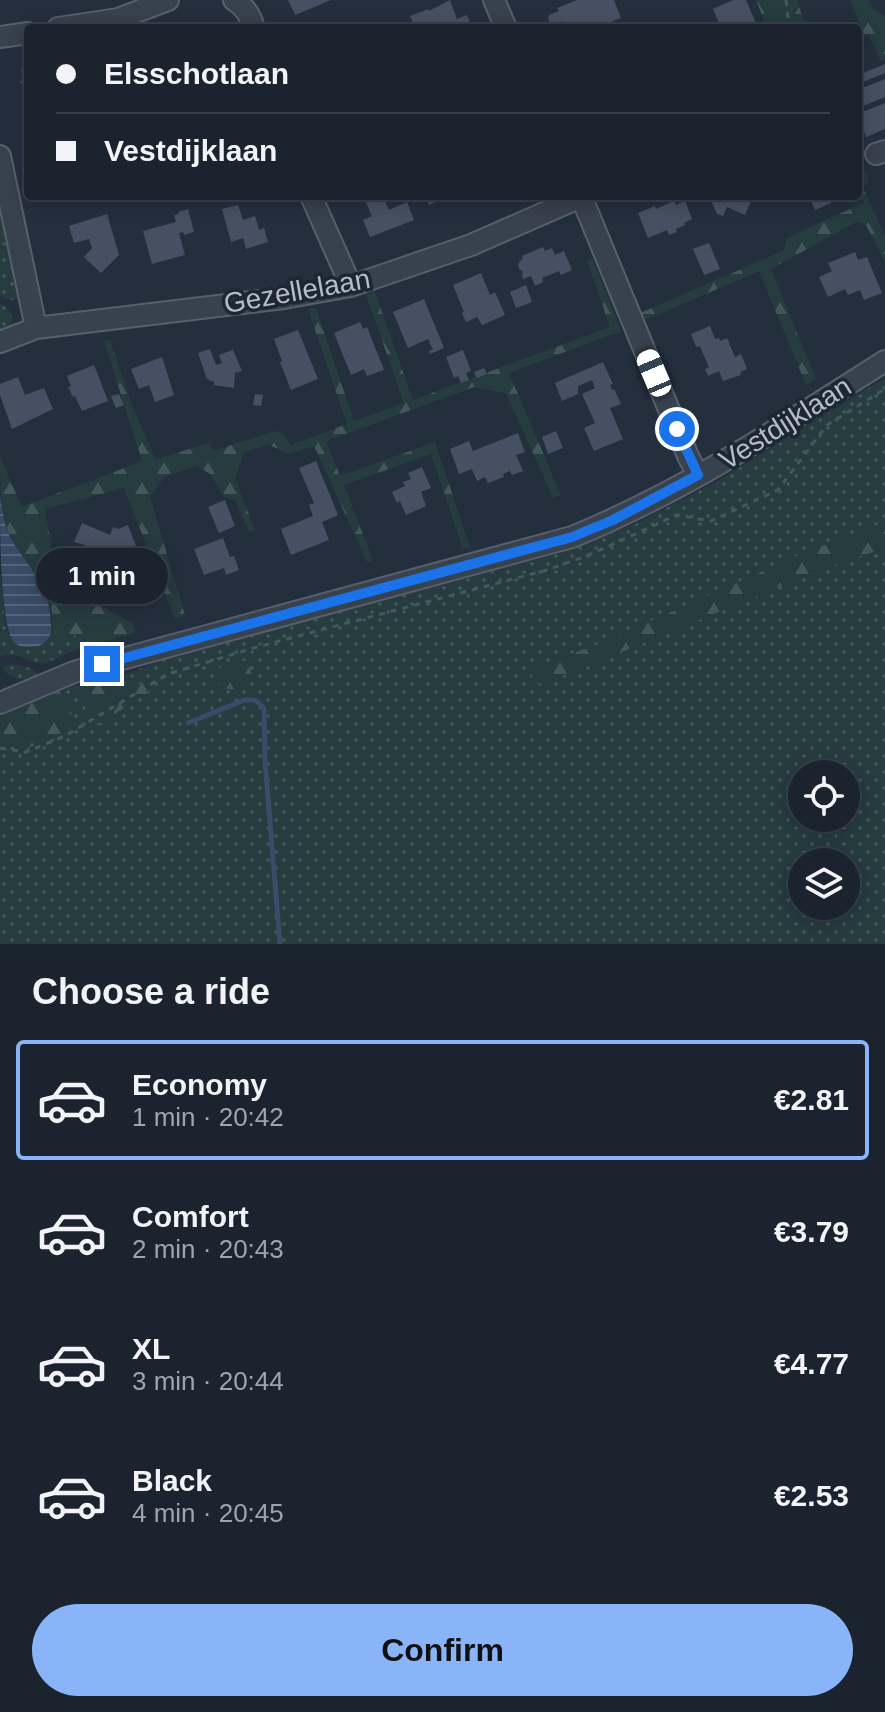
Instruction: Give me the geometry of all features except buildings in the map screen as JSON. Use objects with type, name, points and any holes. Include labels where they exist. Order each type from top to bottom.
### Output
[{"type":"street","points":[[85,24],[118,19],[168,0]]},
{"type":"street","points":[[234,0],[247,12],[253,24]]},
{"type":"street","points":[[494,0],[504,24]]},
{"type":"street","points":[[0,37],[24,34]]},
{"type":"street","points":[[0,156],[36,328]]},
{"type":"street","points":[[313,200],[351,286]]},
{"type":"street","name":"Gezellelaan","points":[[0,342],[36,328],[284,298],[351,286],[471,245],[573,200]]},
{"type":"street","points":[[584,200],[698,475]]},
{"type":"street","name":"Vestdijklaan","points":[[2,695],[74,672],[572,537],[613,520],[698,475],[885,361]]},
{"type":"path","points":[[786,0],[789,24]]},
{"type":"green space","points":[[756,0],[797,0],[805,24],[765,24]]},
{"type":"green space","points":[[850,0],[869,0],[873,9],[885,16],[885,60],[881,62],[869,35],[865,36]]},
{"type":"green space","points":[[862,164],[869,182],[862,186]]},
{"type":"green space","points":[[862,186],[885,236],[885,262],[866,225],[858,221],[771,269],[816,379],[806,385],[759,271],[643,321],[640,313],[783,251],[787,238],[863,203]]},
{"type":"green space","points":[[0,199],[20,297],[12,300],[0,295]]},
{"type":"green space","points":[[592,258],[621,331],[509,373],[561,495],[553,498],[506,393],[474,387],[326,441],[340,476],[435,442],[470,547],[463,549],[431,454],[344,485],[373,560],[367,562],[314,446],[289,454],[269,445],[244,452],[235,478],[255,530],[249,532],[235,500],[223,496],[210,474],[197,466],[164,477],[150,497],[185,615],[175,619],[124,488],[45,509],[57,581],[132,623],[135,633],[79,648],[75,634],[48,640],[52,624],[46,594],[6,526],[1,500],[0,456],[22,507],[142,461],[104,341],[110,340],[133,408],[156,459],[209,443],[213,451],[275,431],[283,434],[291,445],[347,424],[308,309],[316,308],[354,421],[404,403],[366,295],[375,292],[413,400],[610,327],[587,261]]},
{"type":"green space","points":[[0,304],[9,310],[12,319],[11,327],[0,332]]},
{"type":"green space","points":[[885,378],[885,522],[803,553],[602,643],[530,669],[536,685],[822,569],[879,550],[885,551],[885,944],[0,944],[0,745],[25,749],[75,724],[64,689],[79,685],[91,728],[127,687],[119,677],[164,659],[554,555],[633,525],[714,483]]},
{"type":"green space","points":[[885,522],[885,551],[879,550],[822,569],[579,670],[535,685],[530,668],[602,643],[803,553]]},
{"type":"green space","points":[[0,574],[5,625],[11,639],[38,647],[48,640],[75,634],[79,648],[44,664],[17,656],[0,656]]},
{"type":"green space","points":[[250,659],[251,674],[247,686],[240,690],[220,688],[215,669]]},
{"type":"green space","points":[[12,664],[31,668],[38,675],[28,679],[14,678],[2,667]]},
{"type":"green space","points":[[119,677],[127,687],[148,682],[149,692],[91,729],[79,685]]},
{"type":"green space","points":[[64,689],[75,724],[65,734],[25,749],[0,745],[0,716]]},
{"type":"water","points":[[0,495],[10,537],[47,598],[50,634],[39,646],[18,645],[9,630],[2,572]]},
{"type":"waterway","points":[[188,723],[244,700],[255,700],[264,708],[265,761],[280,944]]},
{"type":"route","points":[[102,664],[572,537],[613,520],[698,475],[677,429]]}]
